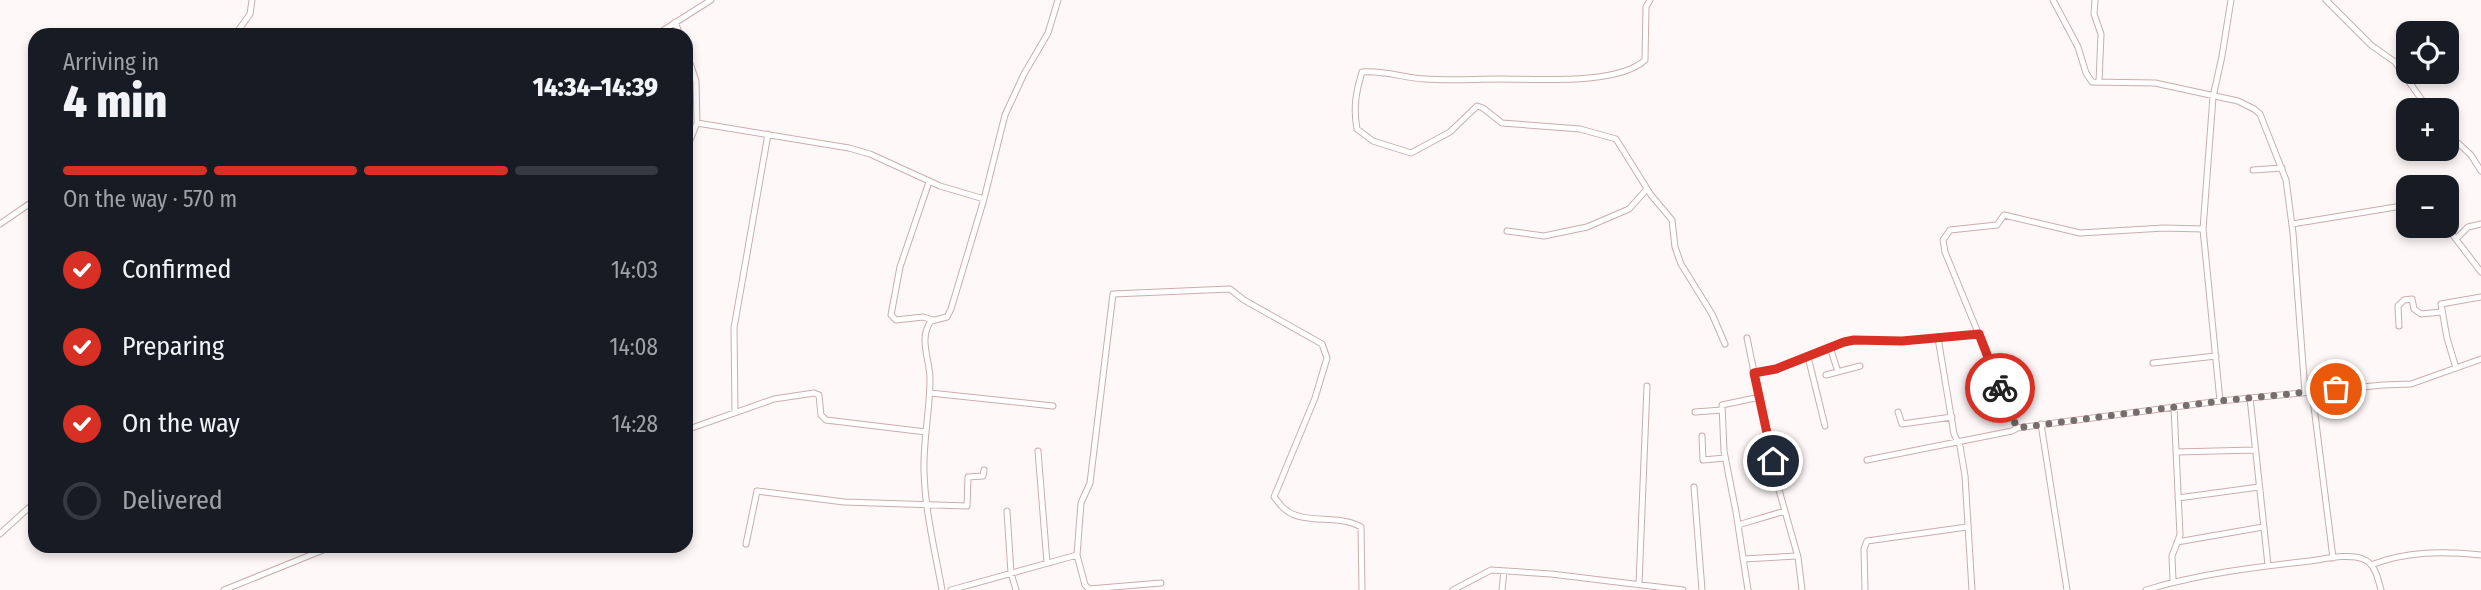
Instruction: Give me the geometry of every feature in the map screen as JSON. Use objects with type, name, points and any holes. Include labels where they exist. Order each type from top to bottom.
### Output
[{"type":"street","points":[[239,28],[250,14],[252,0]]},
{"type":"street","points":[[667,28],[710,0]]},
{"type":"street","points":[[929,182],[900,267],[891,315],[896,320],[926,317],[933,320],[947,317],[984,200],[1005,115],[1024,74],[1048,33],[1058,0]]},
{"type":"street","points":[[1650,0],[1646,7],[1646,60],[1637,68],[1615,74],[1569,79],[1424,79],[1375,71],[1362,72],[1355,97],[1357,128],[1373,141],[1411,153],[1450,132],[1477,106],[1502,123],[1539,128],[1580,129],[1616,139],[1647,189],[1672,220],[1675,247],[1681,264],[1712,314],[1725,344]]},
{"type":"street","points":[[2053,0],[2078,47],[2092,82],[2155,83],[2238,102],[2260,114],[2286,180],[2309,391],[2333,558]]},
{"type":"street","points":[[2095,0],[2094,14],[2101,34],[2099,82]]},
{"type":"street","points":[[2220,401],[2203,229],[2213,97],[2231,0]]},
{"type":"street","points":[[2326,0],[2371,46],[2395,62],[2420,98]]},
{"type":"street","points":[[676,22],[678,28]]},
{"type":"street","points":[[693,72],[696,81],[696,123],[693,131]]},
{"type":"street","points":[[696,123],[849,148],[870,154],[929,182],[984,200]]},
{"type":"street","points":[[735,412],[734,328],[768,134]]},
{"type":"street","points":[[2459,144],[2481,171]]},
{"type":"street","points":[[2253,170],[2282,167]]},
{"type":"street","points":[[1507,231],[1545,236],[1587,227],[1629,209],[1647,189]]},
{"type":"street","points":[[0,224],[28,205]]},
{"type":"street","points":[[2292,224],[2396,207]]},
{"type":"street","points":[[2017,428],[1945,252],[1943,240],[1950,230],[1997,225],[2004,215],[2080,233],[2164,228],[2203,229]]},
{"type":"street","points":[[2481,224],[2468,228],[2457,239],[2481,272]]},
{"type":"street","points":[[1161,583],[1089,589],[1084,585],[1077,555],[1082,503],[1090,483],[1113,295],[1230,289],[1253,306],[1322,344],[1327,358],[1315,398],[1274,498],[1287,512],[1301,517],[1343,521],[1361,527],[1362,590]]},
{"type":"street","points":[[2456,368],[2441,304],[2481,297]]},
{"type":"street","points":[[2399,326],[2398,306],[2404,300],[2412,299],[2414,309],[2419,313],[2441,312]]},
{"type":"street","points":[[933,320],[928,326],[924,348],[930,374],[924,470],[927,505],[942,590]]},
{"type":"street","points":[[1754,373],[1776,369],[1854,340],[1902,341],[1979,334]]},
{"type":"street","points":[[1747,338],[1797,556],[1802,590]]},
{"type":"street","points":[[1938,338],[1954,434],[1959,443],[1965,476],[1972,590]]},
{"type":"street","points":[[1830,347],[1838,372]]},
{"type":"street","points":[[2153,363],[2216,356]]},
{"type":"street","points":[[1808,357],[1825,426]]},
{"type":"street","points":[[1867,460],[2041,424],[2309,391],[2411,384],[2481,359]]},
{"type":"street","points":[[1825,375],[1860,366]]},
{"type":"street","points":[[1639,584],[1647,386]]},
{"type":"street","points":[[693,427],[774,400],[816,393],[820,398],[821,415],[826,420],[926,432]]},
{"type":"street","points":[[930,393],[1053,406]]},
{"type":"street","points":[[1748,590],[1725,458],[1722,405],[1760,397]]},
{"type":"street","points":[[2250,398],[2268,565]]},
{"type":"street","points":[[2173,582],[2172,556],[2180,535],[2174,407]]},
{"type":"street","points":[[1695,412],[1722,410]]},
{"type":"street","points":[[1898,412],[1902,424],[1952,417]]},
{"type":"street","points":[[2041,424],[2067,590]]},
{"type":"street","points":[[1702,436],[1703,460],[1725,458]]},
{"type":"street","points":[[2176,452],[2255,450]]},
{"type":"street","points":[[1038,452],[1047,563]]},
{"type":"street","points":[[746,544],[757,491],[844,502],[967,506],[968,477],[984,476],[984,470]]},
{"type":"street","points":[[1694,487],[1702,590]]},
{"type":"street","points":[[2178,498],[2259,487]]},
{"type":"street","points":[[0,533],[28,508]]},
{"type":"street","points":[[1007,510],[1011,573],[1016,590]]},
{"type":"street","points":[[1738,525],[1785,511]]},
{"type":"street","points":[[1865,590],[1864,549],[1867,541],[1967,527]]},
{"type":"street","points":[[2177,542],[2263,527]]},
{"type":"street","points":[[224,590],[316,553]]},
{"type":"street","points":[[2371,565],[2392,557],[2416,553],[2481,555]]},
{"type":"street","points":[[951,590],[975,587],[1011,573],[1077,555]]},
{"type":"street","points":[[1743,559],[1797,556]]},
{"type":"street","points":[[2146,590],[2173,582],[2268,565],[2357,557],[2371,565],[2382,590]]},
{"type":"street","points":[[1453,590],[1491,570],[1683,590]]},
{"type":"street","points":[[1502,590],[1504,570]]},
{"type":"street","points":[[1617,582],[1617,590]]},
{"type":"way so far","points":[[2000,388],[2017,428],[2220,401],[2336,389]]},
{"type":"route","points":[[1773,461],[1754,373],[1776,369],[1844,342],[1902,341],[1979,334],[2000,388]]}]
